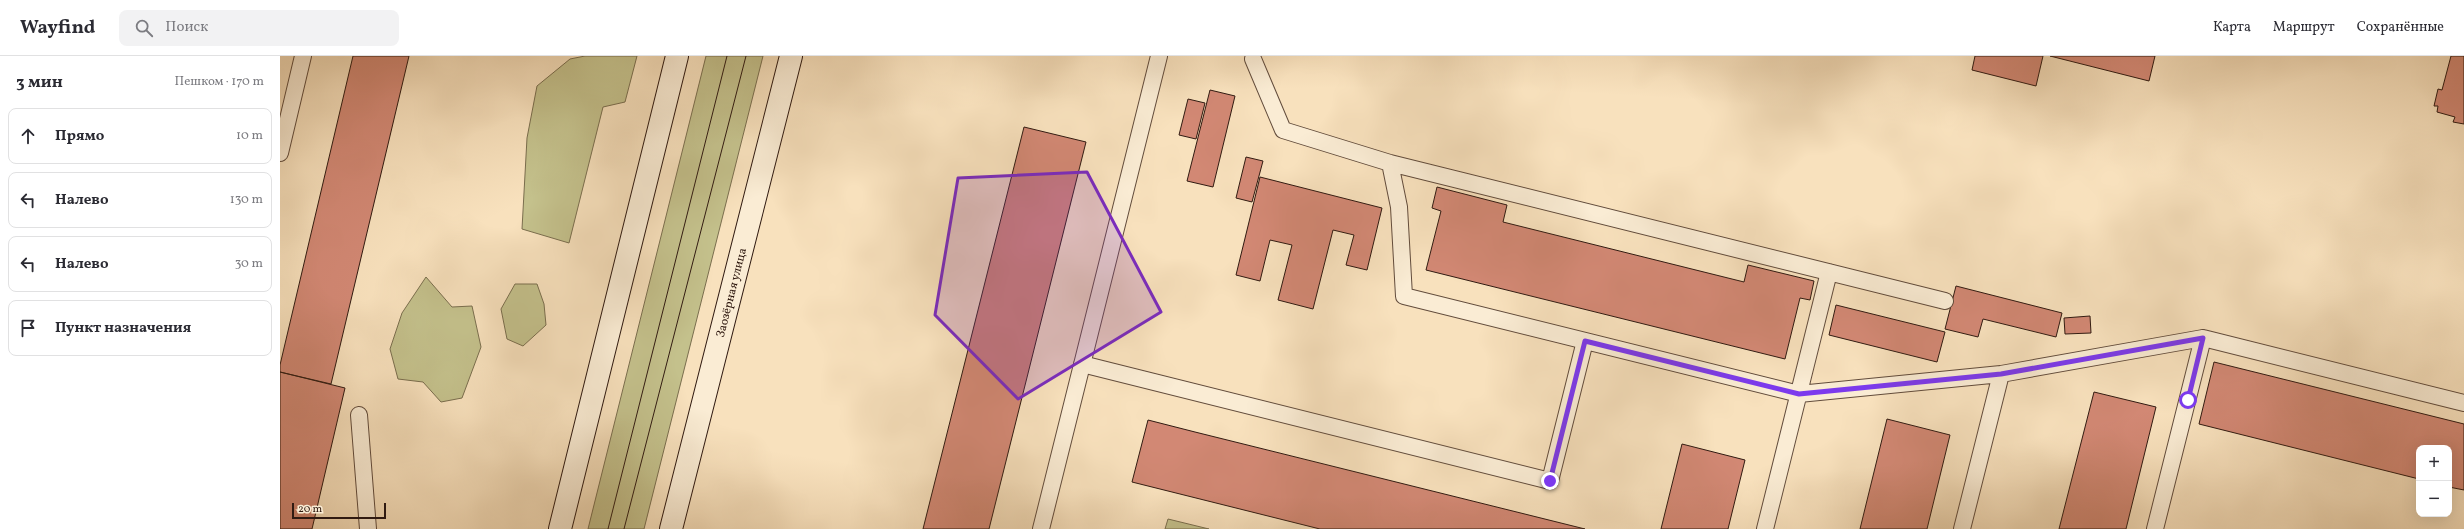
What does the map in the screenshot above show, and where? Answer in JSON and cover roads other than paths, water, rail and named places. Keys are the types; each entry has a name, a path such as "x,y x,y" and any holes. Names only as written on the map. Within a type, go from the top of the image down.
{"main road":[{"path":"560,529 677,56"},
{"name":"Заозёрная улица","path":"671,529 791,56"}],"lane":[{"path":"280,153 303,56"},
{"path":"1041,529 1159,56"},
{"path":"1249,57 1283,130 1390,163 1945,301"},
{"path":"1390,163 1399,207 1404,296 1799,394 2001,374 2203,338 2464,403"},
{"path":"1765,529 1830,272"},
{"path":"2155,529 2203,338"},
{"path":"1082,364 1550,481 1585,341"},
{"path":"1962,529 2001,374"},
{"path":"358,415 368,529"}],"tram line":[{"path":"608,529 727,56"},
{"path":"624,529 746,56"}]}
